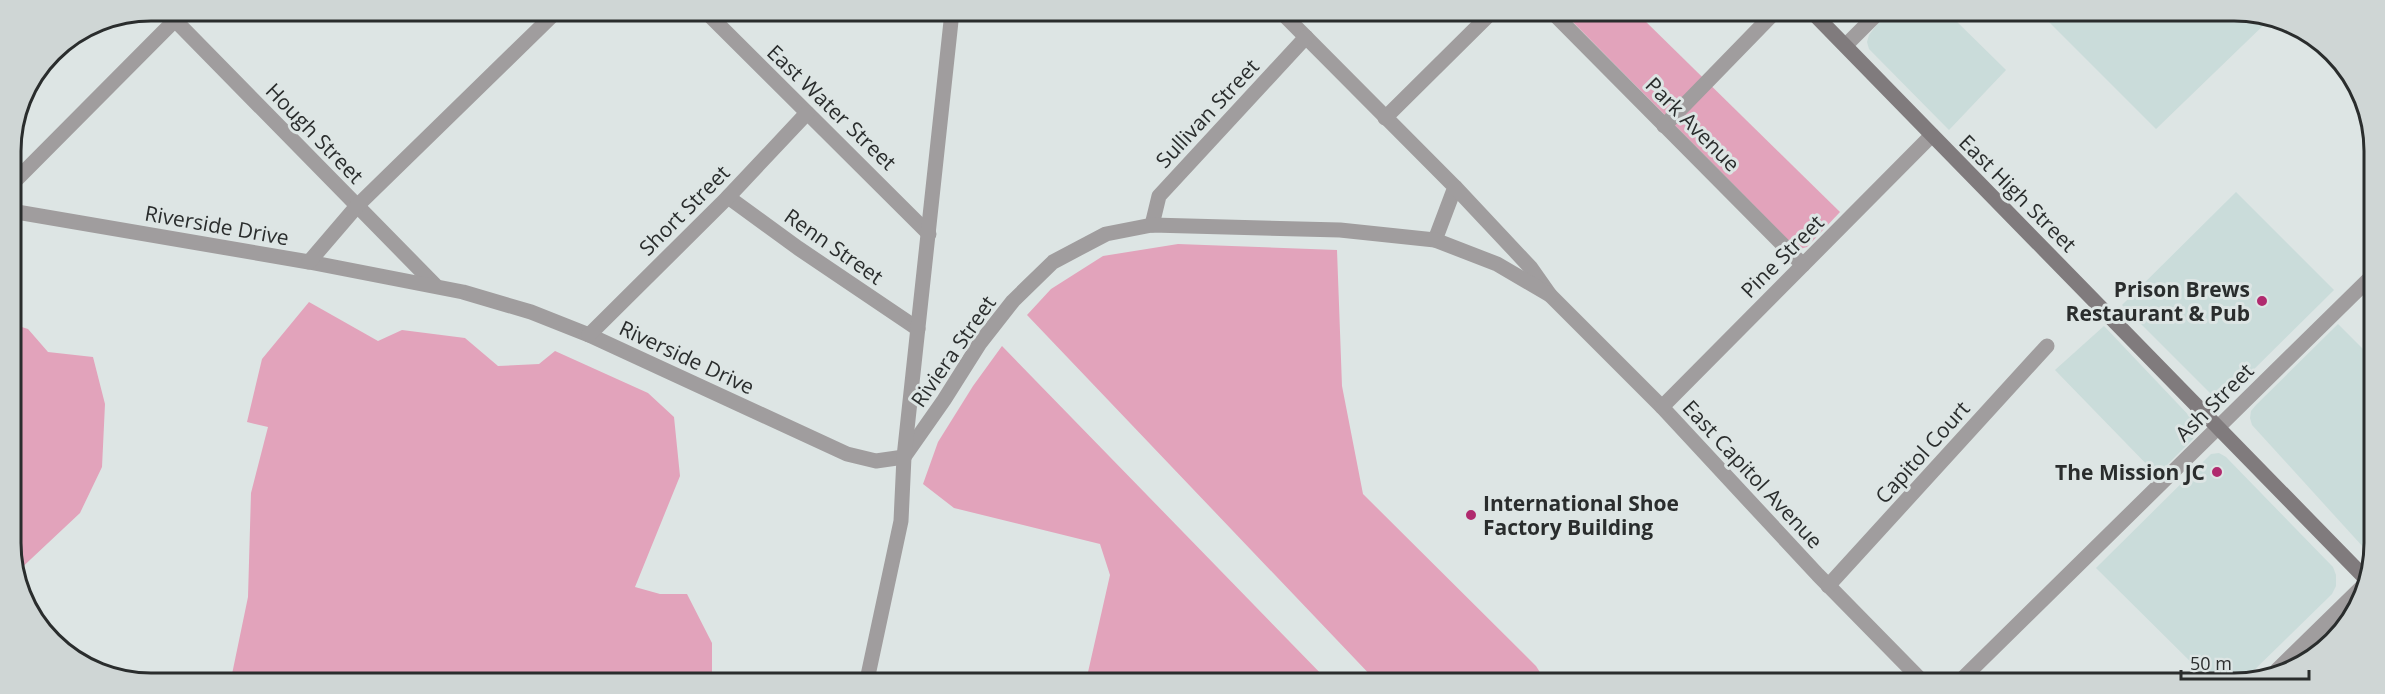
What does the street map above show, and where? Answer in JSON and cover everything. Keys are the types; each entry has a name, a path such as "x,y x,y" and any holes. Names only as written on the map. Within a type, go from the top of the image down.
{"main road":[{"name":"East High Street","path":"1821,21 2361,572"}],"street":[{"path":"21,175 168,21"},
{"name":"Hough Street","path":"182,21 435,285"},
{"path":"309,262 357,206 547,21"},
{"name":"East Water Street","path":"715,21 929,234"},
{"path":"868,673 901,521 904,458 951,21"},
{"name":"East Capitol Avenue","path":"1290,21 1455,187 1531,268 1550,295 1662,407 1828,586 1915,673"},
{"path":"1384,118 1484,21"},
{"name":"Park Avenue","path":"1561,21 1803,265"},
{"path":"1664,126 1766,21"},
{"path":"1846,45 1870,21"},
{"name":"Sullivan Street","path":"1152,225 1159,196 1306,37"},
{"name":"Short Street","path":"589,335 728,197 807,113"},
{"name":"Pine Street","path":"1662,407 1932,135"},
{"path":"1435,240 1455,187"},
{"name":"Renn Street","path":"728,197 798,248 918,329"},
{"name":"Riverside Drive","path":"21,213 435,285 531,312 589,335 847,454 876,460 904,458"},
{"name":"Riviera Street","path":"904,458 980,343 1013,301 1053,262 1106,234 1152,225 1340,230 1435,240"},
{"name":"East Capitol Avenue","path":"1435,240 1497,264 1550,295"},
{"name":"Ash Street","path":"1968,673 2364,284"},
{"name":"Capitol Court","path":"1828,586 2047,346"},
{"path":"2284,663 2353,596"}],"shaded area":[{"path":"1572,21 1645,21 1840,212 1807,247 1800,249 1794,246"},
{"path":"1880,21 1956,21 2006,70 1949,130 1869,49 1867,42 1869,35"},
{"path":"2048,21 2234,21 2264,24 2156,129"},
{"path":"2236,192 2334,290 2227,396 2221,398 2211,394 2122,305"},
{"path":"1178,244 1337,250 1342,386 1363,494 1536,666 1540,673 1368,673 1027,315 1051,289 1103,256"},
{"path":"309,302 378,341 402,330 465,338 498,366 539,364 555,351 648,393 674,417 680,476 635,587 660,594 687,594 712,643 712,673 232,673 248,597 251,493 268,427 247,422 262,359"},
{"path":"2338,324 2364,350 2364,548 2252,425 2251,411"},
{"path":"2104,326 2196,423 2198,431 2193,439 2157,475 2055,370"},
{"path":"21,327 28,329 48,352 93,357 105,404 102,467 80,513 24,566 21,543"},
{"path":"1002,346 1320,673 1088,673 1110,575 1100,544 954,508 923,484 938,442 973,386"},
{"path":"2219,453 2226,457 2333,567 2336,575 2336,586 2332,594 2253,671 2242,673 2202,673 2096,568 2211,454"}],"place":[{"name":"Prison Brews Restaurant & Pub","path":"2262,301"},
{"name":"The Mission JC","path":"2217,472"},
{"name":"International Shoe Factory Building","path":"1471,515"}]}
